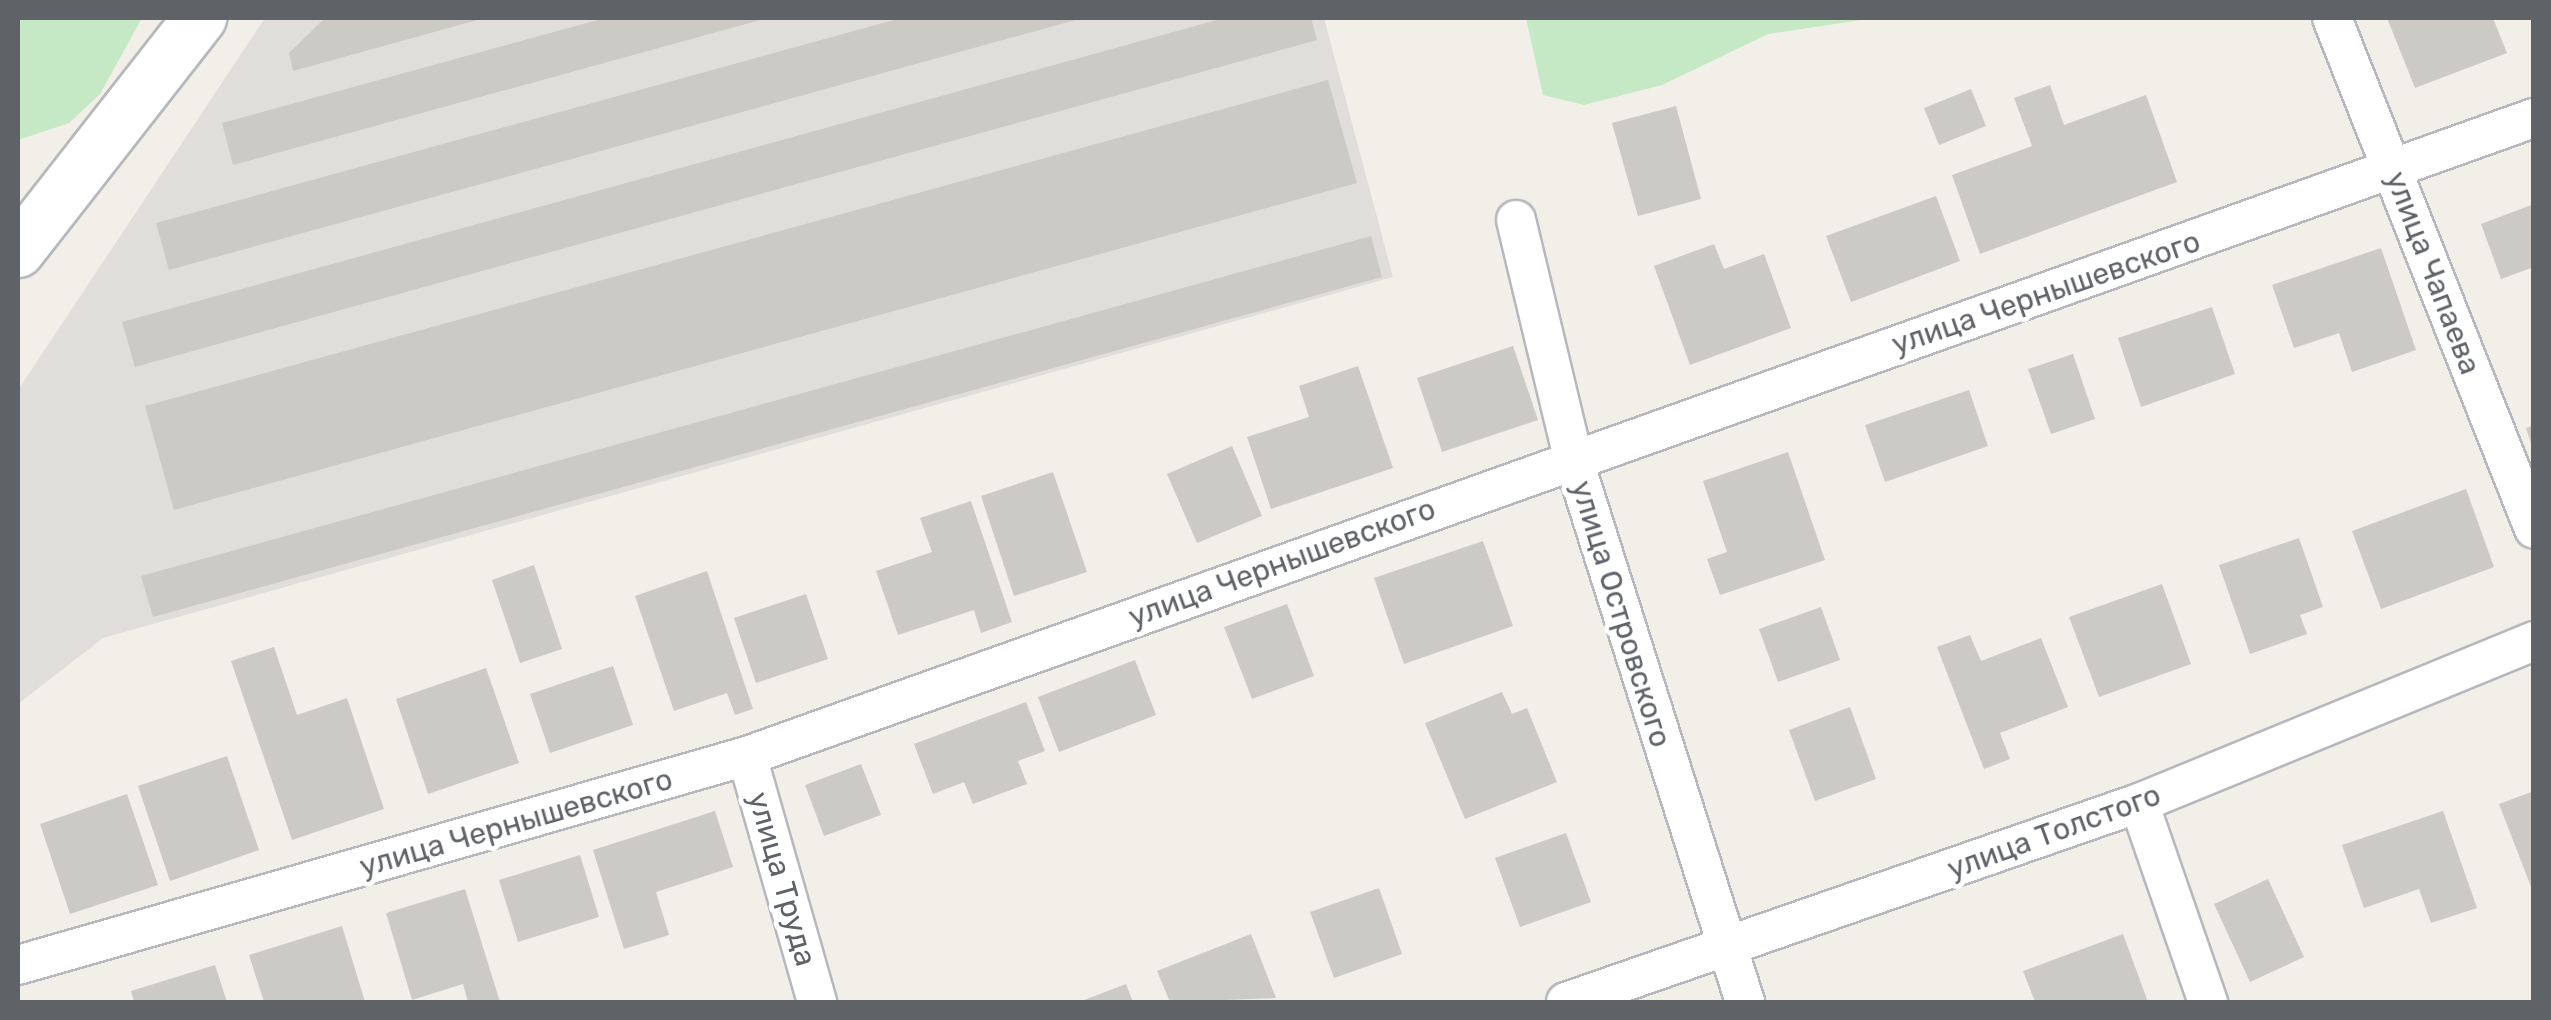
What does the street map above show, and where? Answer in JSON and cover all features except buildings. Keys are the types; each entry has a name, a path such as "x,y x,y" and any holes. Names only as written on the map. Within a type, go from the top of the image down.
{"street":[{"path":"18,251 200,18"},
{"name":"улица Чапаева","path":"2332,18 2534,529"},
{"name":"улица Чернышевского","path":"18,965 748,756 1573,458 2393,172 2534,118"},
{"name":"улица Островского","path":"1516,220 1573,458 1745,1002"},
{"name":"улица Толстого","path":"1566,1002 1726,950 2138,803 2534,641"},
{"name":"улица Труда","path":"748,756 818,1002"},
{"path":"2138,803 2208,1002"}],"shaded area":[{"path":"265,18 1324,18 1393,277 103,638 18,704 18,390"}],"green space":[{"path":"18,18 142,18 100,94 69,123 18,140"},
{"path":"1526,18 1875,18 1768,34 1662,85 1584,105 1543,95"}]}
